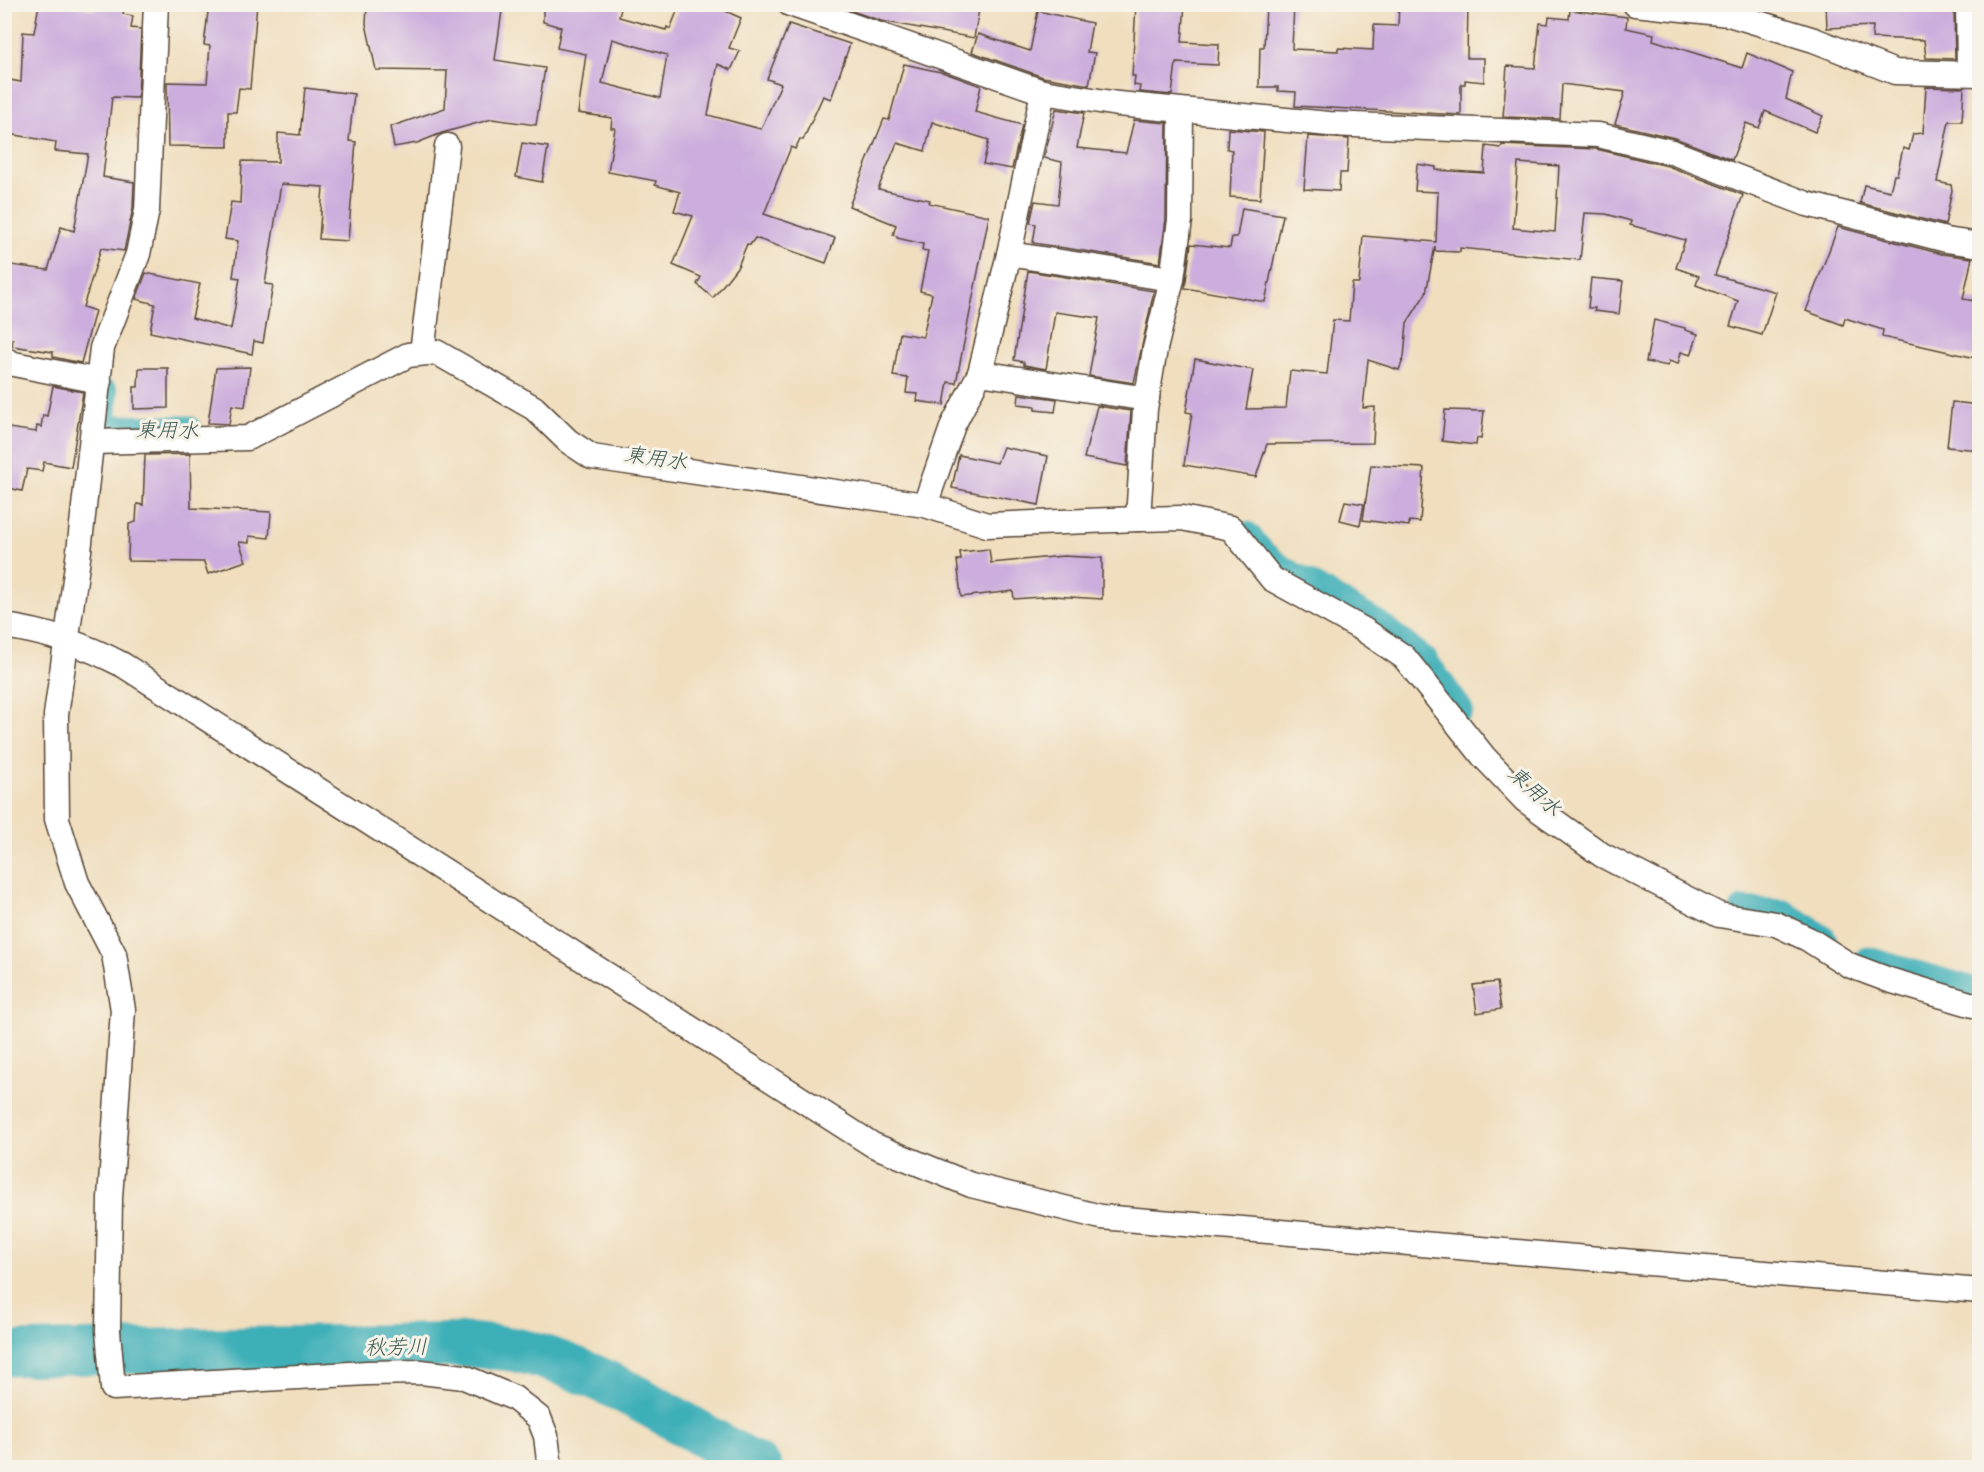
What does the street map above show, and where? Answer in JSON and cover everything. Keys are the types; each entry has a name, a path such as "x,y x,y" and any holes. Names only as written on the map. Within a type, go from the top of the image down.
{"street":[{"path":"156,4 147,210 138,254 102,348 56,715 57,819 77,883 114,954 123,1010 110,1198 108,1331 113,1388 367,1373 421,1372 464,1377 514,1398 539,1418 546,1436 550,1467"},
{"path":"790,4 1043,92 1181,111 1329,124 1598,135 1672,152 1807,204 1946,240 1980,245"},
{"path":"1635,4 1728,14 1814,40 1895,72 1974,73 1968,4"},
{"path":"925,506 952,425 980,373 1009,254 1043,92"},
{"path":"1138,519 1147,399 1155,349 1172,279 1180,220 1181,111"},
{"path":"422,353 447,146"},
{"path":"1009,254 1172,279"},
{"path":"92,442 248,438 408,355 436,352 534,408 568,441 592,457 925,506 987,525 1182,518 1231,528 1272,579 1364,630 1404,657 1484,757 1526,800 1602,855 1719,915 1776,924 1808,939 1849,965 1889,980 1980,1007"},
{"path":"4,360 99,381"},
{"path":"980,373 1147,399"},
{"path":"4,627 32,630 66,639 123,665 873,1145 971,1185 1101,1217 1980,1291"}],"building":[{"path":"39,4 64,4 95,10 97,4 125,4 123,14 133,16 131,28 141,29 138,98 112,97 103,177 134,182 133,208 124,251 101,248 83,307 95,311 81,363 53,357 53,352 12,346 13,339 4,339 4,264 48,270 61,227 74,231 88,154 55,151 56,142 4,133 4,79 21,82 23,32 34,33"},
{"path":"209,4 257,4 250,89 239,88 236,112 228,112 228,147 168,146 167,82 207,83 210,46 204,45"},
{"path":"367,4 414,8 414,4 503,4 495,60 545,68 536,125 492,119 442,133 417,143 394,147 390,127 445,108 447,71 376,70 366,24"},
{"path":"543,4 622,4 619,17 666,30 667,27 670,29 680,4 723,4 721,9 741,18 729,48 740,51 731,70 718,64 708,115 761,129 781,84 767,79 789,24 850,44 831,99 823,96 803,140 800,139 795,149 791,147 764,214 835,238 826,263 755,238 750,245 747,244 738,266 713,298 697,284 701,277 673,265 693,216 674,211 680,192 655,185 656,181 608,172 615,128 611,128 612,118 578,113 586,54 557,48 561,27 543,22","holes":["612,39 667,55 660,98 602,83"]},
{"path":"850,4 980,4 974,38 881,21 849,10"},
{"path":"1136,4 1185,4 1182,42 1219,44 1218,65 1176,63 1172,95 1139,92 1140,86 1134,85 1135,76 1132,76"},
{"path":"1266,4 1294,4 1292,49 1338,51 1338,48 1373,50 1374,25 1398,26 1399,4 1468,4 1467,58 1484,58 1484,82 1465,80 1465,84 1461,84 1461,115 1295,106 1296,92 1278,91 1278,87 1259,87 1260,47 1264,47"},
{"path":"1826,4 1900,4 1921,9 1954,10 1955,59 1926,58 1924,40 1872,38 1873,26 1827,28"},
{"path":"1570,10 1627,17 1626,28 1654,34 1653,40 1742,68 1747,53 1792,72 1786,99 1823,116 1815,132 1765,111 1759,128 1746,123 1732,160 1675,138 1615,124 1625,92 1562,84 1560,119 1503,117 1507,66 1535,68 1540,23 1548,24 1549,17 1569,19"},
{"path":"1038,11 1092,23 1087,52 1095,53 1089,85 1043,77 972,52 978,34 1030,51"},
{"path":"904,64 945,73 981,86 975,112 1022,125 1012,169 983,164 989,140 932,122 925,151 897,143 878,189 989,216 956,383 948,382 944,405 917,401 918,394 906,393 908,378 893,376 900,333 923,337 932,294 920,291 928,251 922,250 923,244 893,235 896,225 849,206 884,119 889,120"},
{"path":"1926,87 1964,88 1962,121 1949,121 1937,182 1951,185 1952,190 1945,225 1860,203 1864,185 1890,191 1894,175 1897,175 1903,148 1909,150 1913,134 1923,133"},
{"path":"305,88 354,94 349,141 356,142 348,241 319,239 323,187 281,184 265,284 273,285 263,343 254,341 252,354 150,332 155,304 136,299 146,273 200,284 192,318 231,329 240,278 233,277 238,241 225,239 231,202 240,203 242,161 278,162 278,133 300,135"},
{"path":"1056,109 1084,113 1077,148 1126,153 1134,120 1167,123 1166,219 1160,263 1033,243 1036,224 1030,223 1035,201 1058,204 1062,162 1044,158"},
{"path":"1228,129 1264,132 1260,199 1230,197 1232,150 1227,149"},
{"path":"1308,136 1349,139 1347,173 1340,173 1339,191 1304,189"},
{"path":"522,143 548,147 542,182 516,177"},
{"path":"1502,145 1596,149 1668,166 1743,195 1715,275 1776,292 1762,335 1730,326 1738,301 1696,285 1699,276 1676,268 1685,240 1630,225 1631,221 1606,214 1585,213 1580,260 1460,248 1460,252 1435,251 1435,246 1426,293 1407,323 1404,357 1399,370 1368,360 1363,408 1375,407 1373,443 1267,444 1256,477 1184,465 1192,413 1186,412 1195,359 1253,370 1246,409 1286,408 1290,371 1327,374 1333,320 1349,321 1352,283 1359,283 1363,236 1436,242 1438,192 1415,191 1417,164 1436,167 1436,170 1484,173 1486,146 1501,148","holes":["1518,163 1559,166 1555,232 1513,228"]},
{"path":"1242,208 1283,215 1265,302 1185,288 1191,244 1230,248 1232,237 1237,237"},
{"path":"1838,227 1942,254 1972,258 1963,299 1980,302 1980,359 1882,337 1883,330 1845,318 1843,325 1806,311"},
{"path":"1028,271 1154,291 1134,383 1089,376 1099,318 1055,312 1046,369 1024,365 1024,362 1014,360"},
{"path":"1591,278 1623,281 1619,314 1594,311 1595,308 1588,308"},
{"path":"1654,320 1698,334 1691,355 1681,352 1678,364 1669,361 1668,366 1646,362"},
{"path":"250,367 245,407 232,405 229,424 208,423 216,368"},
{"path":"139,368 168,368 168,408 134,409 134,387 138,387"},
{"path":"53,386 83,392 71,467 44,462 42,471 27,469 22,491 4,487 5,452 9,428 36,432 37,426 41,427 43,415 47,416"},
{"path":"1019,394 1057,399 1055,412 1035,410 1035,406 1018,404"},
{"path":"1952,402 1980,405 1980,450 1947,447"},
{"path":"1097,406 1131,411 1127,466 1084,458"},
{"path":"1445,410 1484,411 1481,439 1477,438 1476,445 1442,441"},
{"path":"1003,447 1048,456 1039,505 952,488 959,455 997,463"},
{"path":"190,454 191,508 271,512 269,538 249,536 249,543 239,542 246,561 208,574 204,562 128,561 129,524 136,522 137,504 143,505 145,455"},
{"path":"1371,465 1424,468 1420,522 1409,521 1409,526 1363,520"},
{"path":"1345,501 1364,504 1360,525 1340,520"},
{"path":"989,549 991,563 1063,556 1102,558 1102,599 1053,596 1014,599 1013,591 961,597 957,560 961,560 960,552"},
{"path":"1497,982 1501,1009 1477,1013 1473,985"}],"waterway":[{"name":"東用水","path":"105,393 103,428 188,429"},
{"name":"東用水","path":"1247,535 1263,554 1283,569 1378,624 1425,661 1460,710"},
{"name":"東用水","path":"1743,910 1784,913 1823,938"},
{"name":"東用水","path":"1868,960 1980,992"},
{"name":"秋芳川","path":"4,1354 470,1345 510,1349 579,1370 610,1384 760,1468"}]}
